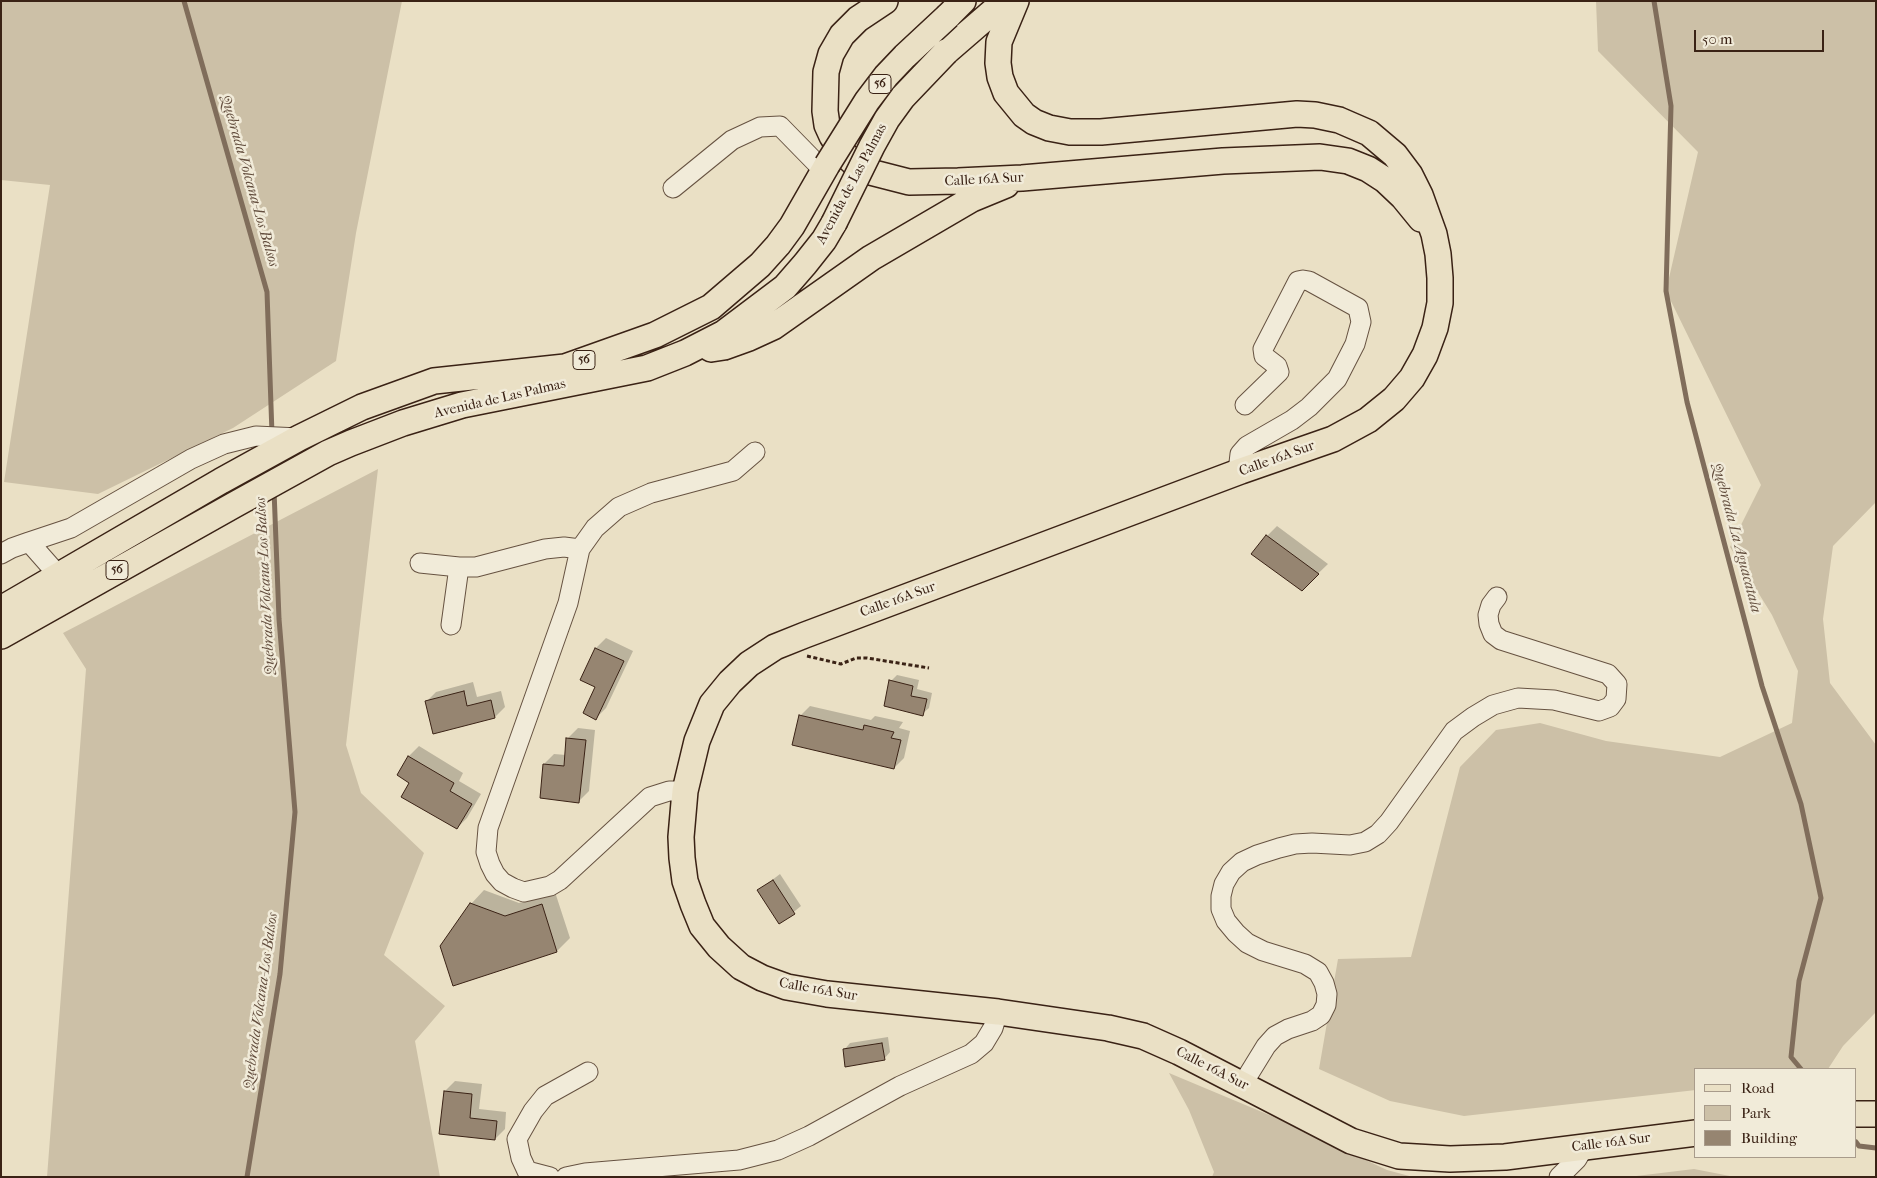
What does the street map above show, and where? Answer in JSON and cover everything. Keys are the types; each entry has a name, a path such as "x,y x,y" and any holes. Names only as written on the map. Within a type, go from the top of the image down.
{"main road":[{"name":"Calle 16A Sur","path":"886,1 858,19 842,35 831,54 826,72 827,125 842,152 854,163 870,172 908,182 1022,178 1223,161 1320,157 1348,161 1368,169 1385,180 1403,197 1434,234"},
{"name":"Avenida de Las Palmas","path":"1,636 304,466 351,443 403,423 454,407 647,368 685,353 724,333 785,287 806,264 834,223 872,146 887,119 903,97 946,52 1004,1"},
{"name":"Calle 16A Sur","path":"1016,1 999,42 998,63 1000,77 1006,93 1024,115 1034,122 1049,128 1070,132 1101,132 1297,114 1315,115 1339,120 1370,133 1395,155 1410,174 1434,234 1440,278 1440,303 1435,328 1425,355 1412,378 1394,399 1368,420 1334,439 775,647 749,664 730,682 712,704 697,741 685,791 681,837 682,858 686,881 702,926 718,947 741,967 762,978 787,987 827,994 998,1012 1108,1028 1143,1036 1179,1052 1351,1141 1399,1156 1450,1159 1504,1157 1694,1133"},
{"name":"Avenida de Las Palmas","path":"1,609 221,481 281,440 362,407 434,382 565,367 655,334 711,307 760,265 778,245 792,226 858,115 886,76 956,9"},
{"path":"685,353 724,347 773,327 871,258 972,200 1022,178"},
{"path":"1857,1114 1876,1114"}],"lane":[{"path":"673,188 732,140 760,127 780,126 825,168"},
{"path":"1242,472 1239,463 1240,454 1248,446 1292,420 1309,407 1337,379 1355,344 1361,322 1358,308 1309,281 1298,281 1263,349 1264,356 1277,366 1279,372 1244,406"},
{"path":"1,554 12,548 71,528 191,459 224,444 281,440"},
{"path":"685,791 669,791 650,797 566,876 550,886 524,892 513,888 502,882 490,864 486,852 488,828 568,603 580,549 595,528 619,507 650,493 733,471 755,452"},
{"path":"29,542 59,576"},
{"path":"420,563 476,567 545,549 564,547 580,549"},
{"path":"451,625 459,567"},
{"path":"1242,1084 1266,1046 1275,1036 1288,1029 1312,1021 1321,1015 1326,1005 1327,994 1318,972 1305,964 1264,951 1247,943 1226,921 1221,909 1221,896 1224,884 1231,872 1242,862 1279,848 1295,844 1312,843 1350,845 1365,842 1378,834 1389,822 1454,732 1473,717 1494,705 1518,698 1554,700 1598,711 1610,707 1616,699 1617,684 1608,674 1501,640 1493,634 1488,615 1490,605 1498,596"},
{"path":"566,1177 739,1160 778,1150 809,1136 900,1086 971,1054 984,1043 993,1028 998,1012"},
{"path":"550,1177 526,1171 520,1158 517,1139 533,1111 545,1096 588,1072"},
{"path":"1857,1113 1876,1102"},
{"path":"1559,1177 1577,1159 1584,1147"}],"path":[{"path":"806,656 841,664 856,658 867,658 929,668"}],"green space":[{"path":"1,1 402,1 356,233 336,361 233,428 98,494 4,482 50,185 1,180"},
{"path":"1596,1 1876,1 1876,502 1833,546 1823,619 1830,683 1876,745 1876,1012 1843,1046 1829,1068 1694,1068 1694,1090 1464,1116 1390,1101 1319,1069 1338,959 1411,957 1460,767 1496,730 1540,723 1606,741 1720,757 1792,723 1798,671 1772,615 1730,547 1761,485 1666,291 1698,152 1598,51"},
{"path":"378,469 346,745 361,793 424,853 384,955 445,1006 415,1041 440,1177 47,1177 86,669 63,633"},
{"path":"1169,1073 1274,1117 1387,1170 1413,1177 1212,1177 1214,1172 1189,1110"},
{"path":"1694,1169 1735,1177 1628,1177"}],"building":[{"path":"1266,535 1319,574 1302,591 1251,554"},
{"path":"595,648 624,661 596,720 583,713 595,687 580,680"},
{"path":"889,680 913,686 911,696 927,699 923,716 884,706"},
{"path":"464,691 467,706 491,700 495,718 433,734 425,701"},
{"path":"799,715 863,730 864,725 894,732 891,738 901,740 894,769 792,745"},
{"path":"566,738 586,740 579,803 540,798 543,764 564,766"},
{"path":"408,756 454,783 450,791 472,804 457,829 401,797 409,783 397,775"},
{"path":"773,880 795,914 779,924 757,890"},
{"path":"470,903 505,916 542,904 557,952 453,986 440,946"},
{"path":"882,1043 885,1060 845,1067 843,1049"},
{"path":"444,1091 472,1094 470,1118 497,1121 495,1140 439,1134"}],"waterway":[{"name":"Quebrada Volcana-Los Balsos","path":"184,1 267,292 272,434"},
{"name":"Quebrada La Aguacatala","path":"1654,1 1671,106 1666,291 1687,402 1762,686 1801,804 1821,898 1799,981 1791,1057 1800,1068"},
{"name":"Quebrada Volcana-Los Balsos","path":"247,1177 280,974 295,812 279,619 274,490"},
{"name":"Quebrada La Aguacatala","path":"1857,1143 1859,1146 1876,1148"}]}
